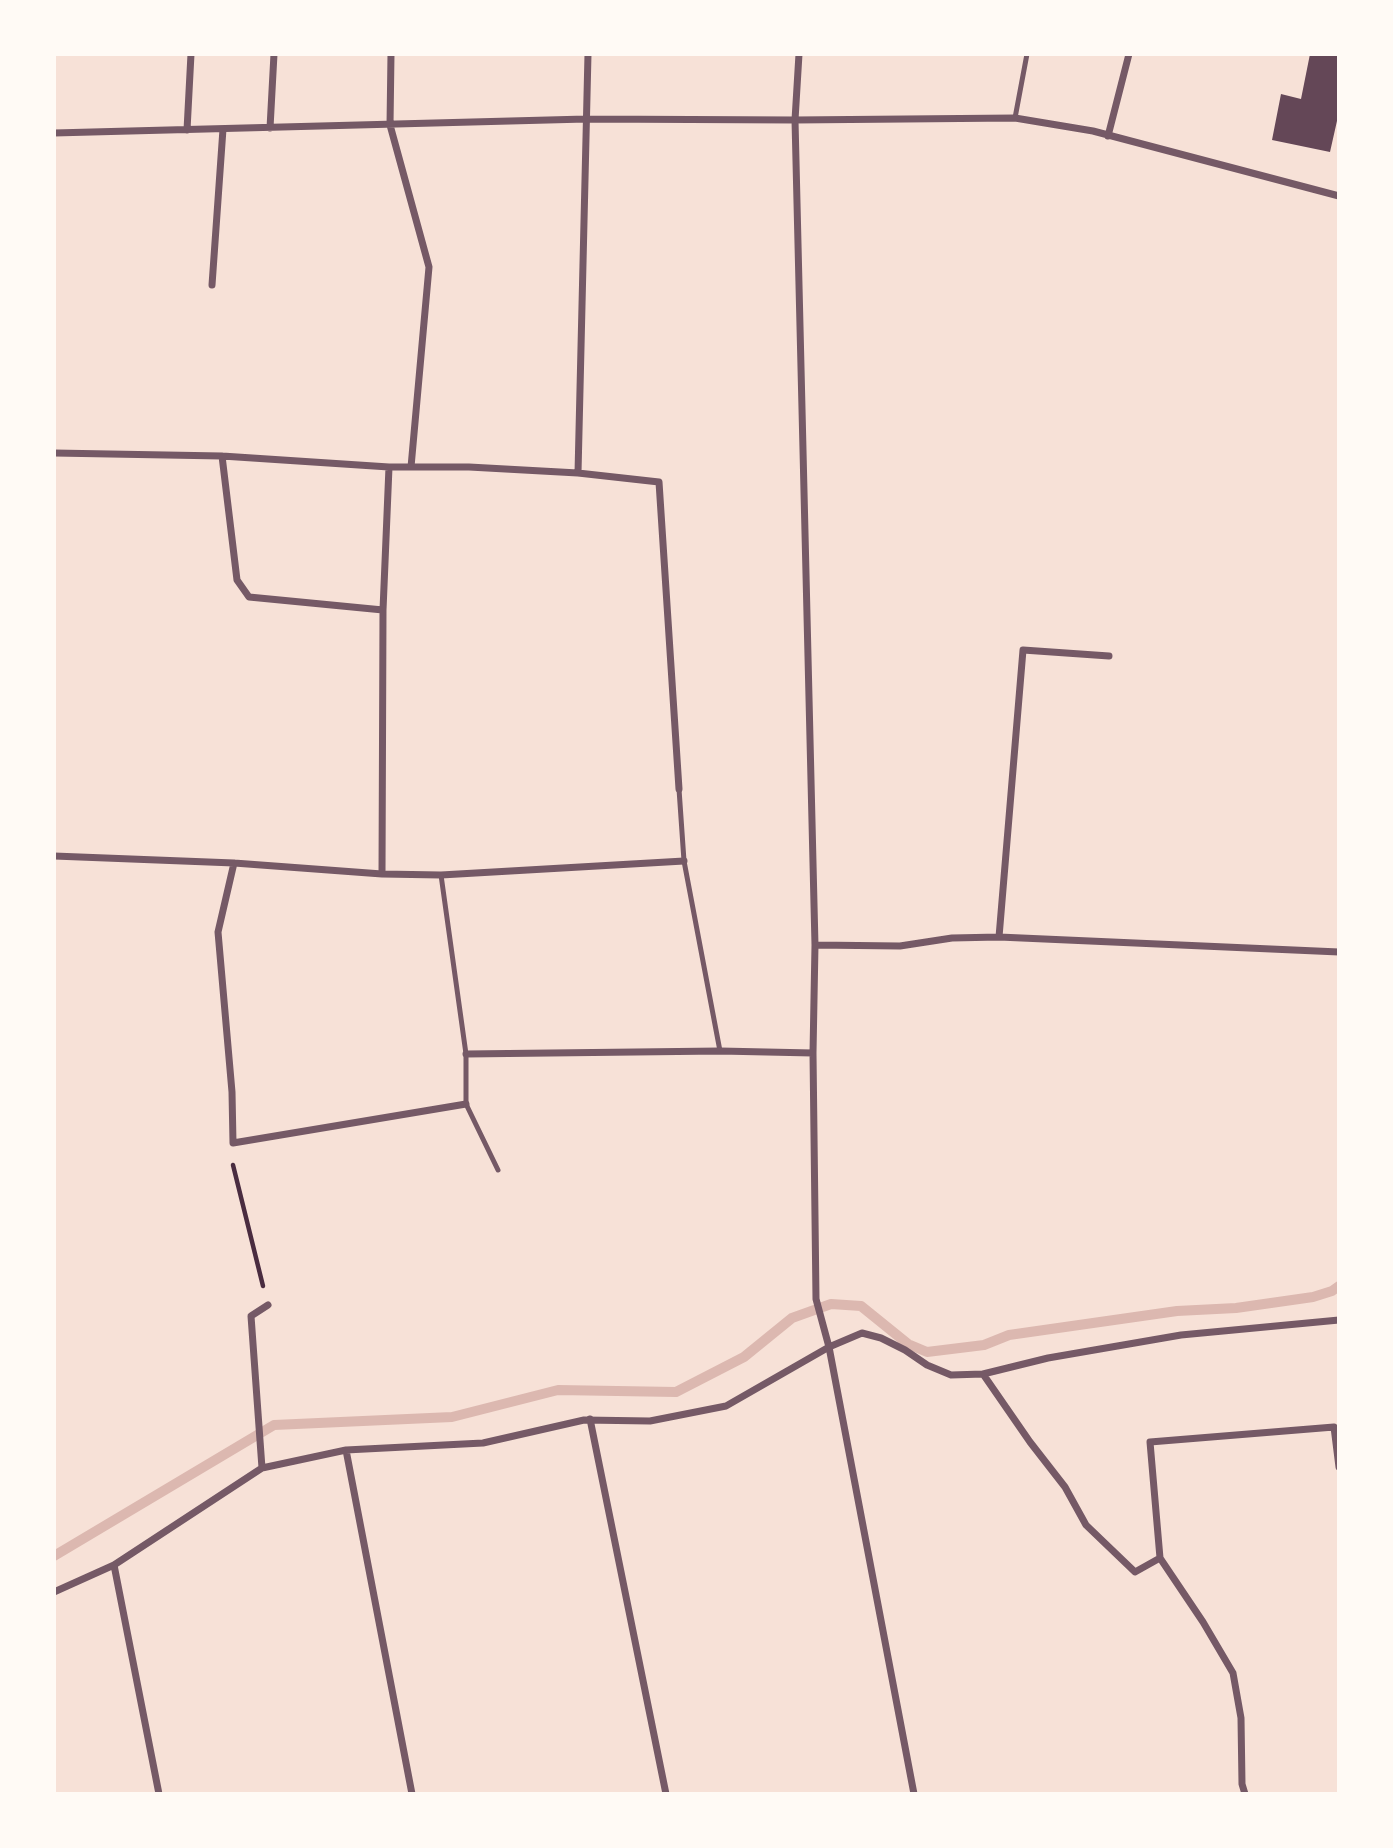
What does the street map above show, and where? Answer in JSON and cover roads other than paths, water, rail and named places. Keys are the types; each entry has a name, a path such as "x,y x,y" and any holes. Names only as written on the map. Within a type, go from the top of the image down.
{"street":[{"path":"187,130 191,54"},
{"path":"270,128 274,54"},
{"path":"391,54 390,125 429,267 411,467"},
{"path":"578,473 588,54"},
{"path":"799,54 795,120 815,945 813,1053 816,1299 829,1348 914,1794"},
{"path":"1108,135 1129,54"},
{"path":"54,133 586,119 1015,118 1108,135 1339,196"},
{"path":"212,285 223,129"},
{"path":"54,453 222,456 389,467 469,467 578,473 659,482 680,789"},
{"path":"222,456 237,580 249,597 383,610"},
{"path":"382,874 383,610 389,467"},
{"path":"999,937 1023,650 1109,656"},
{"path":"54,856 441,875 684,861"},
{"path":"234,863 218,932 232,1092 233,1143 466,1104"},
{"path":"815,945 900,946 952,938 999,937 1339,952"},
{"path":"466,1054 720,1051 813,1053"},
{"path":"261,1468 251,1316 268,1305"},
{"path":"54,1592 114,1565 261,1468 346,1450 482,1443 590,1419 650,1421 726,1406 829,1348 862,1333 881,1338 951,1375 983,1374 1048,1357 1181,1335 1339,1320"},
{"path":"983,1374 1065,1487 1086,1525 1135,1572 1160,1558"},
{"path":"590,1419 666,1794"},
{"path":"1245,1794 1242,1784 1241,1718 1233,1673 1160,1558 1150,1442 1334,1427 1339,1467"},
{"path":"346,1450 412,1794"},
{"path":"114,1565 159,1794"}],"lane":[{"path":"1015,118 1027,54"},
{"path":"680,789 684,861 720,1051"},
{"path":"441,875 466,1054 466,1104 498,1170"}],"waterway":[{"path":"54,1556 274,1425 452,1417 558,1390 676,1392 744,1357 792,1318 831,1304 861,1306 908,1344 927,1352 984,1345 1009,1335 1177,1311 1236,1308 1313,1297 1339,1286"}]}
